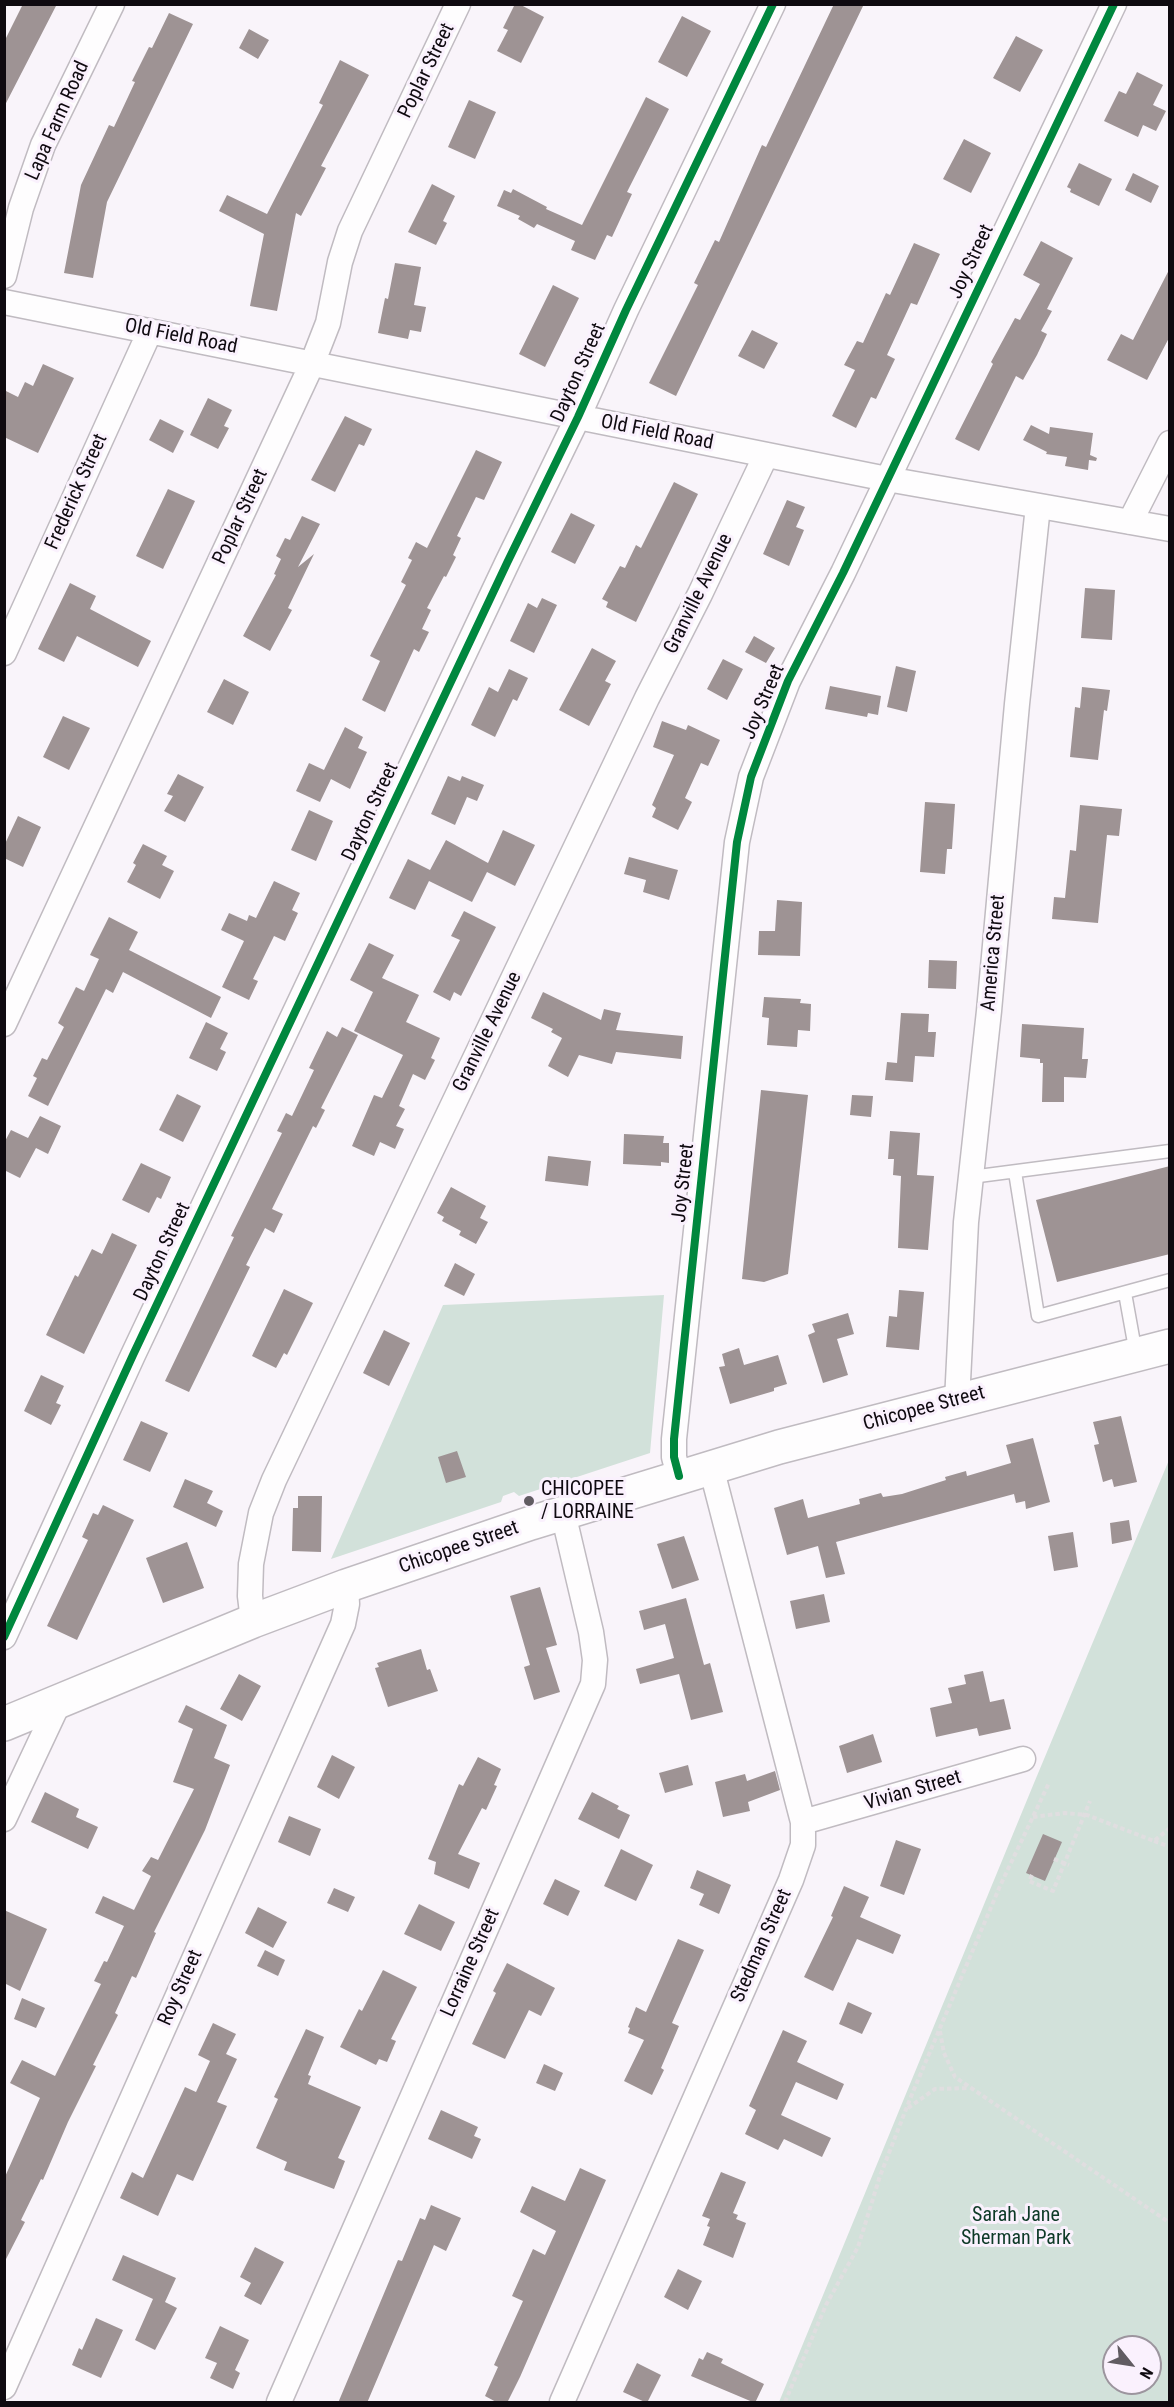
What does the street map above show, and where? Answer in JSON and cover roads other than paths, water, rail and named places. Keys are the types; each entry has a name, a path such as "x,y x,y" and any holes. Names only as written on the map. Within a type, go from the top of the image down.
{"main road":[{"name":"Chicopee Street","path":"4,1724 253,1621 346,1586 563,1513 711,1467 1170,1346"}],"street":[{"name":"Lapa Farm Road","path":"4,276 21,208 42,145 112,4"},
{"name":"Poplar Street","path":"4,1024 312,364 328,323 340,262 350,231 458,4"},
{"name":"Dayton Street","path":"4,1637 138,1344 578,417 626,310 773,4"},
{"name":"Joy Street","path":"679,1476 674,1458 674,1439 737,842 751,777 789,681 843,573 1114,4"},
{"name":"Old Field Road","path":"4,302 887,479 1170,529"},
{"name":"Frederick Street","path":"4,652 150,331"},
{"path":"1130,522 1170,443"},
{"name":"Granville Avenue","path":"253,1621 250,1596 252,1564 261,1513 274,1480 765,455"},
{"name":"America Street","path":"957,1401 966,1222 1038,506"},
{"name":"Stedman Street","path":"562,2403 791,1880 803,1845 803,1822 711,1467"},
{"name":"Lorraine Street","path":"279,2403 593,1684 594,1650 563,1513"},
{"name":"Roy Street","path":"4,2387 343,1624 347,1604 346,1586"},
{"path":"4,1819 59,1702"},
{"name":"Vivian Street","path":"803,1822 1023,1759"}],"lane":[{"path":"971,1177 1170,1151"},
{"path":"1015,1172 1038,1316 1170,1280"},
{"path":"1125,1293 1136,1354"}],"place":[{"name":"CHICOPEE / LORRAINE","path":"529,1501"}],"park label":[{"name":"Sarah Jane Sherman Park","path":"1016,2228"}]}
